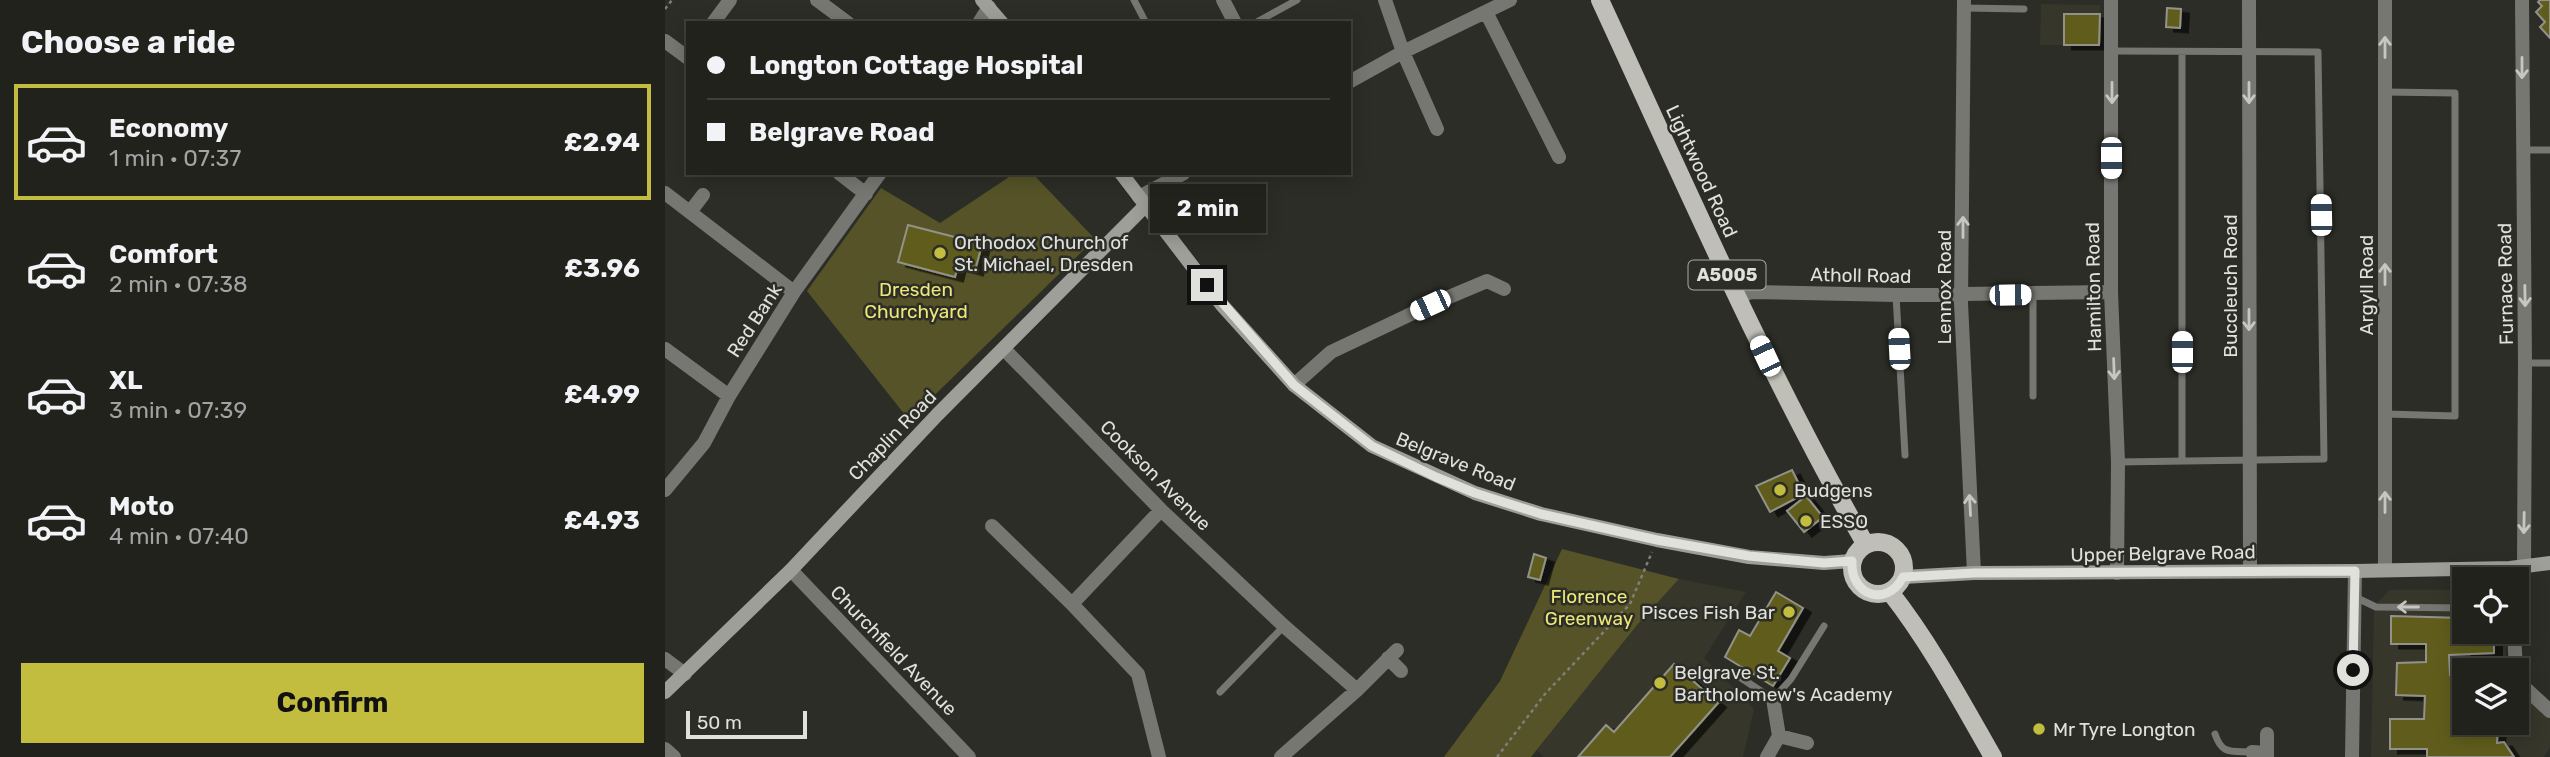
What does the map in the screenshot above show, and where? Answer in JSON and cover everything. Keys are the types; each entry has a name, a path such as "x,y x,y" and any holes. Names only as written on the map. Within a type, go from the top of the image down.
{"main road":[{"name":"Lightwood Road","path":"1600,0 1737,299 1831,485 1866,544"},
{"path":"1879,542 1893,546 1903,562 1903,577 1890,592 1873,594 1859,587 1851,572 1852,561 1857,551 1866,544 1879,542"},
{"path":"1890,592 1954,688 1993,757"}],"street":[{"path":"714,21 730,0"},
{"path":"817,0 845,21"},
{"path":"1223,0 1234,21"},
{"path":"1385,0 1403,52 1437,129"},
{"path":"1351,81 1403,52 1510,0"},
{"name":"Hamilton Road","path":"2111,0 2111,292 2118,462 2117,573"},
{"name":"Buccleuch Road","path":"2249,0 2250,571"},
{"name":"Argyll Road","path":"2385,0 2385,570"},
{"name":"Furnace Road","path":"2515,567 2525,363 2522,0"},
{"path":"980,21 985,4"},
{"path":"985,4 1000,21"},
{"name":"Lennox Road","path":"1964,4 1962,295 1974,573"},
{"path":"1486,12 1559,157"},
{"path":"665,41 686,56"},
{"path":"842,175 866,194"},
{"name":"Red Bank","path":"665,490 704,443 729,396 795,292 879,175"},
{"name":"Belgrave Road","path":"1123,175 1222,305 1294,385 1372,446 1475,493 1541,514 1657,540 1760,558 1824,563 1852,561"},
{"name":"Chaplin Road","path":"665,692 791,570 1143,201 1181,175"},
{"path":"665,193 795,292"},
{"path":"690,212 703,195"},
{"path":"1294,385 1331,352 1430,305 1487,281 1504,289"},
{"name":"Atholl Road","path":"1737,299 1751,292 1896,295 2111,292"},
{"path":"665,349 729,396"},
{"name":"Cookson Avenue","path":"1004,349 1161,510 1284,626 1357,690"},
{"path":"1072,604 1161,510"},
{"path":"992,526 1072,604 1138,674 1159,757"},
{"name":"Upper Belgrave Road","path":"2529,568 2550,564"},
{"name":"Churchfield Avenue","path":"791,570 969,757"},
{"path":"2352,757 2355,571"},
{"name":"Upper Belgrave Road","path":"1903,577 1974,573 2452,571"},
{"path":"1281,757 1357,690 1392,654 1401,671"},
{"path":"665,659 685,674"},
{"path":"2529,692 2550,712"},
{"path":"1767,757 1779,736 1773,699"},
{"path":"2252,752 2267,755 2267,734"},
{"path":"1779,736 1807,743"},
{"path":"665,749 674,757"}],"lane":[{"path":"1134,0 1145,21"},
{"path":"1259,21 1297,0"},
{"path":"1964,4 2024,9"},
{"path":"2112,51 2318,52 2324,459 2118,462"},
{"path":"2182,52 2182,461"},
{"path":"2385,92 2455,93 2455,416 2385,414"},
{"path":"2523,150 2550,150"},
{"path":"2033,294 2033,396"},
{"path":"1896,295 1905,455"},
{"path":"2525,363 2550,363"},
{"path":"2355,597 2377,607 2452,608"},
{"path":"1220,692 1284,626"},
{"path":"1738,676 1773,699 1791,679 1823,626"},
{"path":"2215,734 2219,746 2227,751 2252,752"}],"path":[{"path":"665,9 672,0"},
{"path":"1497,757 1545,694 1630,604 1657,540"}],"shaded area":[{"path":"2041,4 2100,5 2099,45 2040,45"},
{"name":"Belgrave St. Bartholomew's Academy","path":"1679,579 1746,592 1704,658 1754,709 1743,757 1544,757 1537,750 1638,624"},
{"path":"2389,590 2452,590 2452,644 2506,644 2506,658 2452,658 2452,735 2529,735 2529,698 2550,719 2550,747 2544,757 2371,757 2374,610"}],"green space":[{"name":"Dresden Churchyard","path":"1012,175 1034,175 1095,239 909,420 807,291 881,188 940,223"},
{"name":"Florence Greenway","path":"1562,549 1679,579 1638,624 1531,757 1444,757 1500,681"}],"building":[{"path":"2550,0 2550,38 2540,27 2545,22 2536,12 2542,6 2538,2"},
{"path":"2167,8 2181,9 2180,28 2166,27"},
{"path":"2064,14 2100,14 2099,45 2064,45"},
{"name":"Orthodox Church of St. Michael, Dresden","path":"908,225 982,244 975,271 958,266 955,277 898,262"},
{"name":"Budgens","path":"1792,470 1804,494 1770,512 1756,486"},
{"path":"1806,496 1823,517 1804,532 1787,511"},
{"path":"1534,554 1546,558 1540,580 1528,577"},
{"path":"1776,592 1803,608 1778,651 1790,658 1773,686 1725,657 1739,630 1750,636"},
{"path":"2391,616 2452,618 2452,644 2494,644 2494,653 2449,655 2452,675 2452,735 2497,735 2497,743 2504,742 2514,757 2427,757 2427,749 2390,749 2390,719 2424,719 2425,696 2396,695 2397,663 2426,662 2426,644 2391,644"},
{"path":"1674,664 1718,703 1670,757 1578,757 1606,725 1614,732"}],"place":[{"name":"Orthodox Church of St. Michael, Dresden","path":"940,253"},
{"name":"Budgens","path":"1780,490"},
{"name":"ESSO","path":"1806,521"},
{"name":"Pisces Fish Bar","path":"1789,612"},
{"name":"Belgrave St. Bartholomew's Academy","path":"1660,683"},
{"name":"Mr Tyre Longton","path":"2039,729"}],"route":[{"path":"1207,285 1294,385 1372,446 1475,493 1541,514 1657,540 1793,561 1852,561 1851,572 1859,587 1881,595 1890,592 1903,577 1974,573 2355,571 2353,670"}]}
